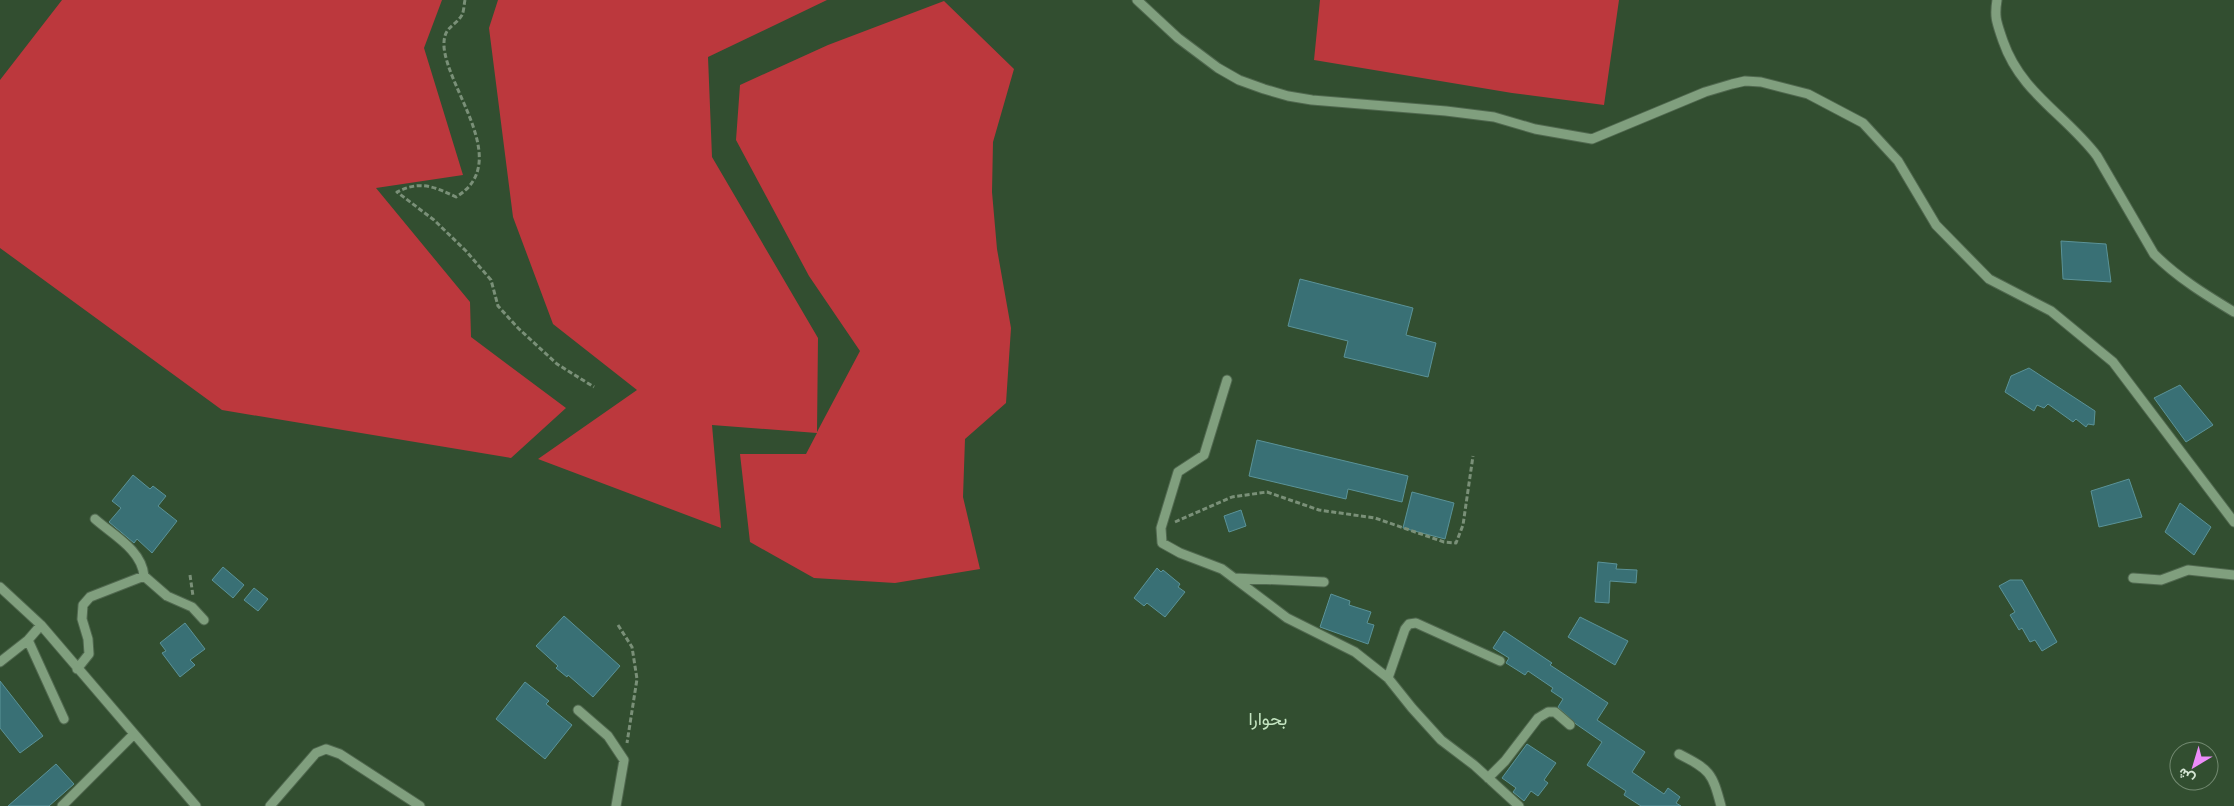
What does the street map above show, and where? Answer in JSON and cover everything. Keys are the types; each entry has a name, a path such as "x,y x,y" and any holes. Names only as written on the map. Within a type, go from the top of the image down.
{"street":[{"path":"1137,0 1178,38 1218,68 1239,80 1264,89 1312,100 1437,110 1494,117 1535,129 1592,139 1704,92 1745,81 1761,82 1808,94 1863,122 1898,161 1936,225 1989,279 2051,311 2113,362 2234,522"},
{"path":"1997,0 1994,15 2010,60 2029,87 2085,140 2097,156 2154,254 2167,267 2192,286 2234,312"},
{"path":"1227,380 1204,454 1178,472 1161,528 1162,543 1180,553 1222,569 1287,618 1355,652 1388,678 1441,740 1519,806"},
{"path":"95,519 132,549 143,566 144,576 168,596 192,607 204,620"},
{"path":"2133,578 2161,580 2188,570 2234,575"},
{"path":"77,669 89,654 88,639 82,619 83,605 90,597 144,576"},
{"path":"1233,578 1324,582"},
{"path":"0,586 40,625 196,806"},
{"path":"1388,678 1405,629 1409,624 1416,623 1500,661"},
{"path":"0,662 28,640 40,625"},
{"path":"28,640 64,719"},
{"path":"578,710 608,736 624,760 616,806"},
{"path":"1488,778 1505,761 1538,718 1548,712 1554,712 1570,725"},
{"path":"62,806 134,734"},
{"path":"270,806 316,753 326,749 340,754 420,806"},
{"path":"1679,754 1705,768 1715,784 1721,806"}],"path":[{"path":"465,0 462,14 448,28 444,44 446,61 479,143 480,159 477,176 467,190 456,196 432,186 408,186 398,192 434,220 478,265 491,280 498,306 518,328 557,364 594,387"},
{"path":"1161,528 1232,497 1267,492 1319,510 1375,518 1444,542 1456,543 1463,526 1473,456"},
{"path":"190,575 194,592 192,607"},
{"path":"618,625 632,647 637,679 624,760"}],"shaded area":[{"path":"62,0 442,0 424,48 463,175 376,188 470,302 471,337 566,408 511,458 222,410 0,248 0,80"},
{"path":"498,0 827,0 708,57 712,157 818,338 817,432 860,351 809,276 736,140 740,85 828,45 944,1 1014,69 993,142 992,192 997,249 1011,328 1006,403 965,439 963,497 980,569 895,583 814,578 750,542 740,454 806,454 817,433 712,425 721,528 538,459 637,390 553,324 513,217 489,28"},
{"path":"1320,0 1619,0 1604,105 1512,93 1314,60"}],"building":[{"path":"2061,241 2106,244 2111,282 2063,279"},
{"path":"1300,279 1413,308 1406,335 1436,343 1428,377 1344,357 1348,341 1288,326"},
{"path":"2029,368 2095,411 2094,425 2088,424 2086,427 2076,419 2073,422 2048,404 2044,408 2037,405 2034,411 2005,392 2011,376"},
{"path":"2180,385 2213,425 2186,442 2154,398"},
{"path":"1257,440 1408,476 1402,502 1348,489 1346,499 1249,476"},
{"path":"133,475 150,489 153,486 166,496 158,506 177,521 152,553 137,539 134,543 109,522 121,508 112,501"},
{"path":"2129,479 2142,517 2099,527 2091,491"},
{"path":"1412,492 1454,503 1445,539 1403,528"},
{"path":"2180,503 2211,527 2194,555 2165,532"},
{"path":"1241,510 1246,526 1229,532 1224,516"},
{"path":"1598,562 1617,564 1616,569 1637,570 1636,583 1610,581 1609,603 1595,602"},
{"path":"223,567 244,585 233,598 212,580"},
{"path":"1157,568 1161,572 1163,570 1180,584 1178,587 1185,592 1165,617 1147,603 1144,606 1134,598"},
{"path":"2010,580 2022,580 2057,642 2042,651 2035,640 2030,642 2022,628 2019,630 2010,615 2015,612 1999,586"},
{"path":"254,588 268,599 258,611 244,600"},
{"path":"1331,594 1350,601 1349,605 1371,612 1367,623 1374,625 1368,644 1320,627"},
{"path":"564,616 620,666 593,697 568,675 567,677 556,668 558,666 536,646"},
{"path":"1580,617 1628,641 1615,665 1568,637"},
{"path":"185,623 205,649 190,660 195,665 180,677 162,653 166,651 160,643"},
{"path":"1504,631 1552,663 1550,665 1608,703 1597,720 1645,752 1632,772 1664,794 1668,788 1680,797 1676,803 1681,806 1641,806 1624,795 1626,791 1587,765 1602,742 1576,724 1558,707 1563,699 1551,691 1553,688 1528,671 1525,675 1506,663 1509,658 1493,648"},
{"path":"0,681 43,736 20,753 0,728"},
{"path":"525,682 549,701 546,704 572,725 545,759 496,719"},
{"path":"1527,744 1556,763 1544,780 1548,783 1538,796 1531,791 1524,801 1513,792 1516,788 1502,778"},
{"path":"56,764 74,784 49,806 8,806"}],"district":[{"name":"بحوارا","path":"1268,721"}]}
